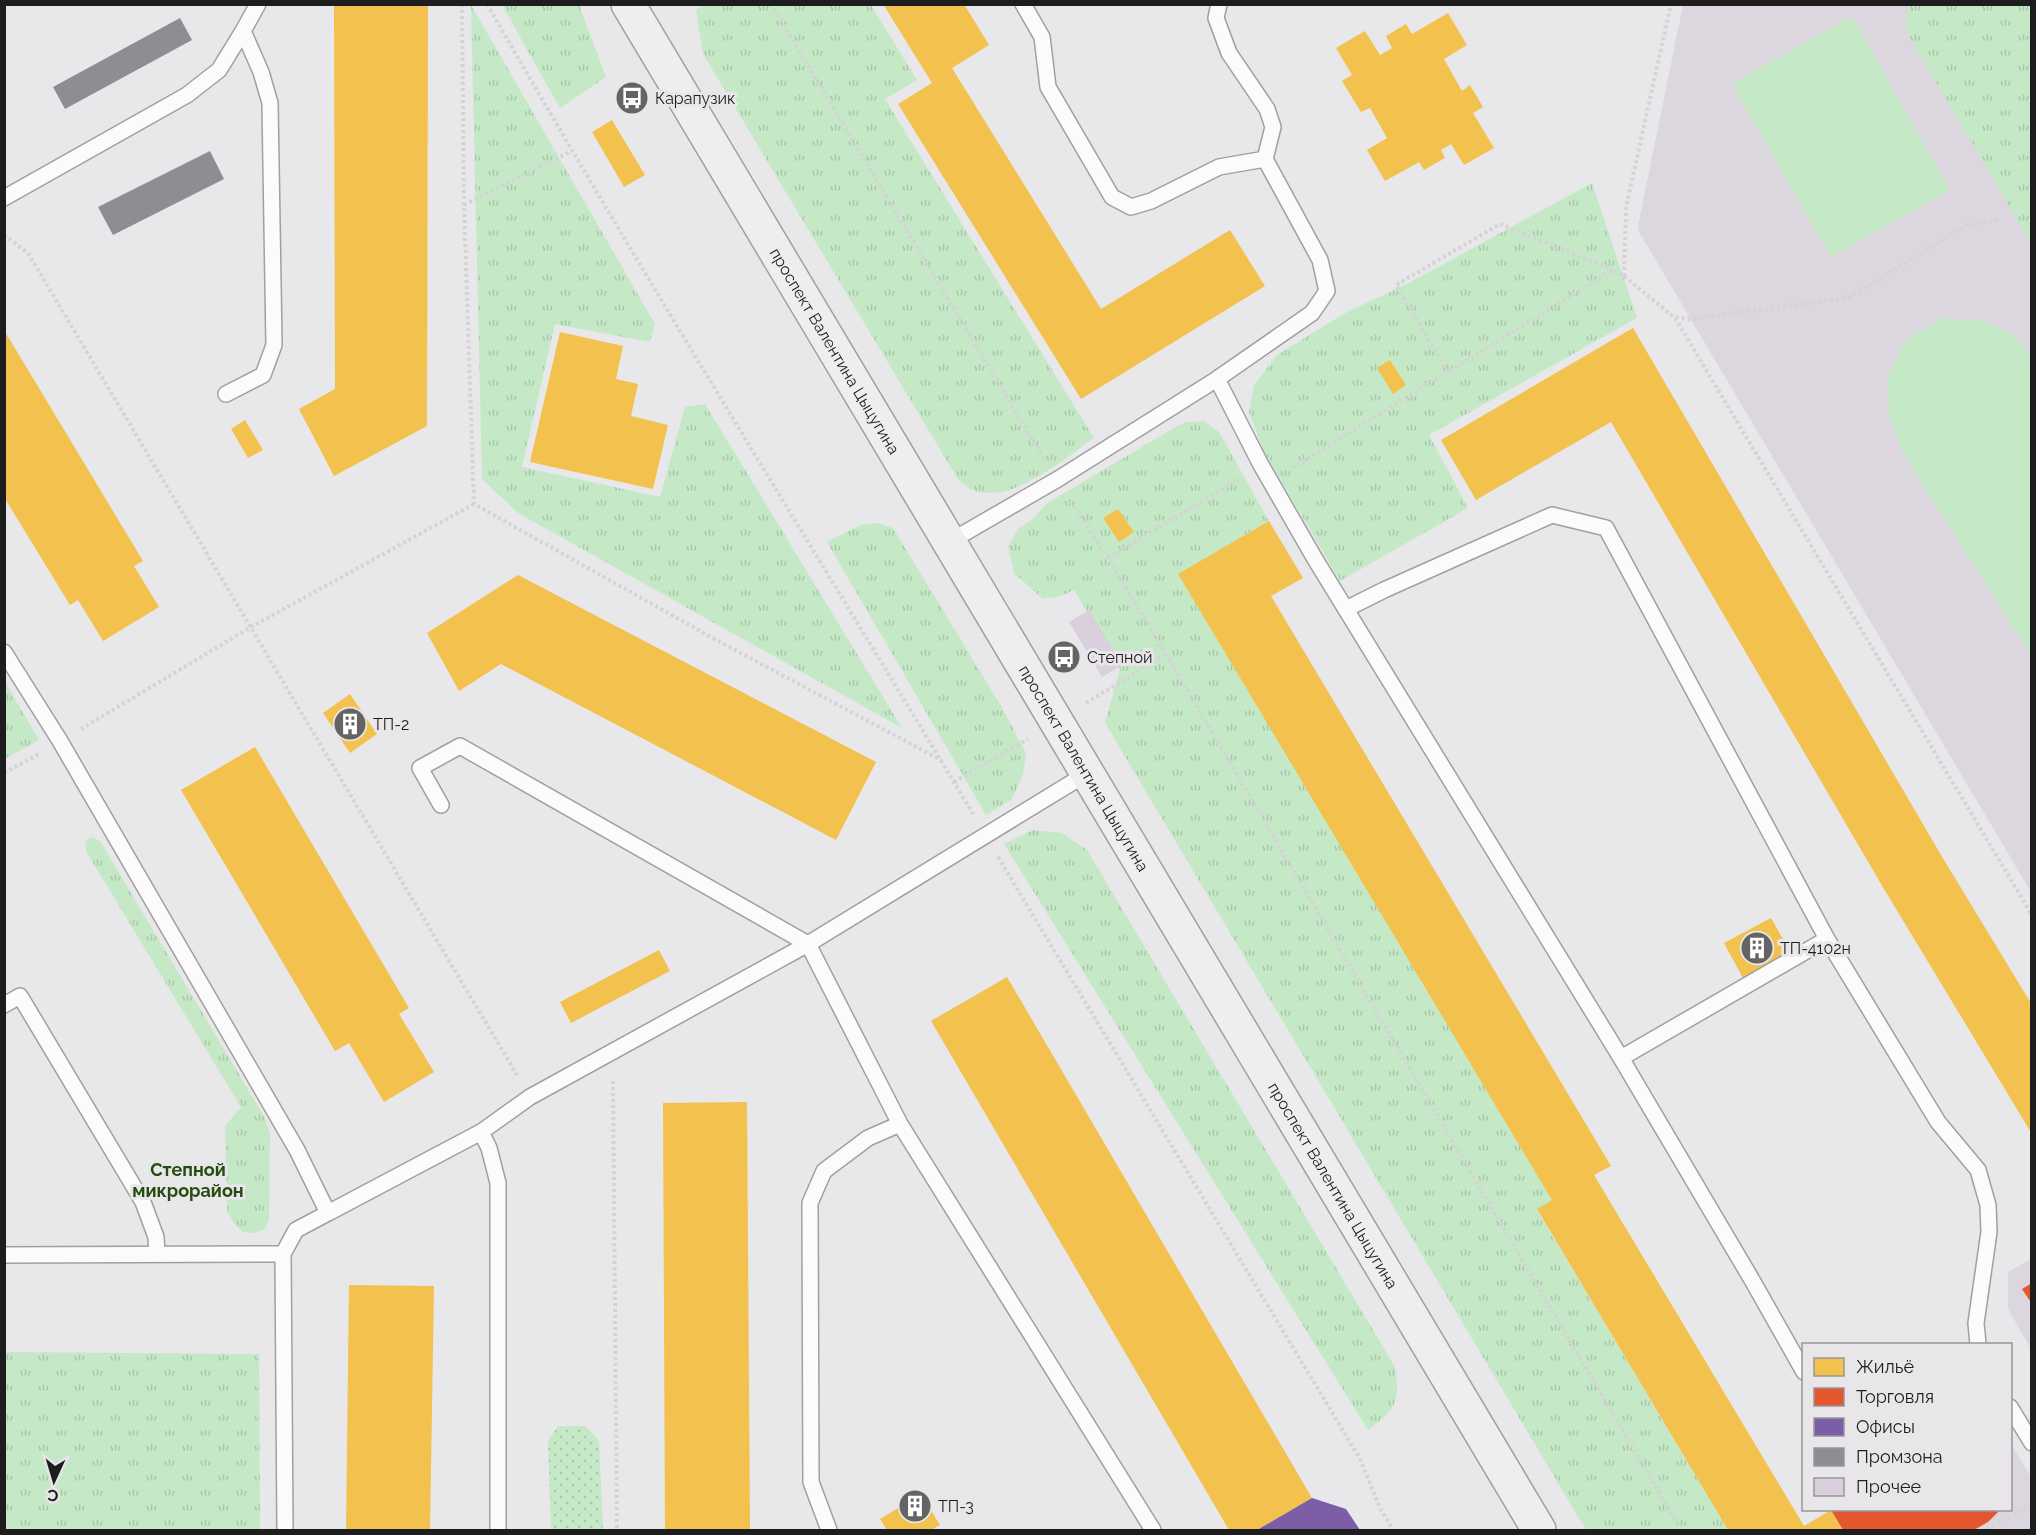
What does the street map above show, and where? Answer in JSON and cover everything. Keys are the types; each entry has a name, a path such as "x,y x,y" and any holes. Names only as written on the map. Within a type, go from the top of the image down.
{"main road":[{"name":"проспект Валентина Цыцугина","path":"628,4 1539,1530"}],"lane":[{"path":"1023,4 1042,37 1048,87 1112,197 1131,207 1151,201 1219,166 1265,159"},
{"path":"950,542 1058,479 1217,379 1312,313 1327,291 1320,260 1265,159 1273,127 1267,109 1229,53 1216,18 1219,4"},
{"path":"4,198 187,96 219,70 257,5"},
{"path":"226,394 263,375 274,345 270,102 261,72 243,31"},
{"path":"1217,379 1261,465 1315,559 1621,1058 1752,1280 1802,1370"},
{"path":"1346,609 1552,515 1605,528 1827,939 1938,1122 1978,1170 1988,1205 1989,1232 1977,1323 1978,1343"},
{"path":"4,652 60,741 297,1150 328,1213"},
{"path":"441,805 420,768 460,747 808,944 900,1124 1153,1530"},
{"path":"285,1530 283,1254 296,1230 481,1132 530,1097 808,944 1086,774"},
{"path":"1621,1058 1827,939"},
{"path":"4,1005 21,996 143,1202 156,1237 157,1254"},
{"path":"829,1530 811,1482 810,1203 824,1171 868,1138 900,1124"},
{"path":"481,1132 489,1148 498,1183 498,1530"},
{"path":"4,1255 283,1254"},
{"path":"2012,1410 2031,1443"}],"path":[{"path":"462,4 464,205 474,504"},
{"path":"488,4 702,370 942,760 1360,1459 1380,1508 1393,1530"},
{"path":"771,4 1038,450 1108,558 1681,1530"},
{"path":"1624,276 1626,207 1671,4"},
{"path":"464,205 572,151"},
{"path":"1674,317 1690,319 1848,298 1967,225 2001,219"},
{"path":"1448,372 1396,285 1500,224 1613,270 1624,276 1674,317 2031,915"},
{"path":"4,235 28,253 530,1097"},
{"path":"1108,558 1261,465 1291,469 1613,270"},
{"path":"474,504 709,636 942,760"},
{"path":"4,773 251,627 474,504"},
{"path":"614,1050 612,1110 616,1530"},
{"path":"1987,1530 2031,1504"}],"shaded area":[{"path":"1683,5 2031,5 2031,892 1639,232 1638,226"},
{"path":"2031,1259 2031,1349 2008,1309 2008,1272"},
{"path":"2012,1446 2031,1477 2031,1530 1851,1530 1840,1512 1836,1511 2012,1511"}],"green space":[{"path":"705,4 871,5 917,80 885,99 1094,438 1040,476 1009,490 994,493 979,492 959,481 703,54 696,10"},
{"path":"471,5 655,324 650,342 555,324 522,467 660,497 685,407 705,404 902,728 518,513 482,479"},
{"path":"502,5 579,5 606,77 560,108"},
{"path":"1911,5 2031,5 2031,243 1909,37 1906,16"},
{"path":"1852,16 1950,190 1831,257 1732,84"},
{"path":"1592,183 1637,318 1429,435 1468,508 1340,581 1263,450 1249,412 1254,385 1277,355 1347,312 1407,284"},
{"path":"1943,318 1982,321 2014,334 2031,357 2031,656 1901,450 1889,414 1888,376 1906,340"},
{"path":"1204,421 1219,432 1269,521 1179,574 1552,1200 1537,1210 1728,1530 1586,1530 1105,723 1120,669 1074,590 1061,596 1043,599 1014,573 1008,546 1018,529 1034,518 1046,504 1177,426 1187,422"},
{"path":"877,523 893,528 1001,706 1026,753 1023,775 1012,799 986,815 827,542 860,525"},
{"path":"5,682 39,740 4,759"},
{"path":"1033,830 1062,833 1087,850 1395,1367 1397,1389 1394,1404 1384,1417 1368,1430 1004,844"},
{"path":"90,837 100,841 265,1118 270,1134 269,1220 265,1229 255,1233 243,1232 227,1212 225,1126 241,1107 87,853 85,843"},
{"path":"5,1352 259,1354 260,1530 5,1530"},
{"path":"558,1426 585,1426 599,1441 603,1530 551,1530 548,1441"}],"building: Жильё":[{"path":"334,4 428,4 427,426 334,476 299,409 335,389"},
{"path":"883,4 964,4 989,45 952,68 1101,309 1230,230 1265,286 1081,399 898,104 932,83"},
{"path":"1448,13 1467,45 1444,59 1462,91 1470,85 1483,107 1473,113 1494,148 1464,165 1451,144 1441,150 1445,158 1424,170 1419,162 1385,181 1367,150 1387,138 1370,108 1361,112 1342,81 1352,75 1336,48 1365,31 1380,55 1392,48 1386,36 1406,24 1412,34"},
{"path":"612,120 645,175 624,187 592,132"},
{"path":"1633,328 1941,855 2032,1005 2032,1134 1884,889 1611,422 1476,500 1441,440"},
{"path":"4,330 143,561 134,566 159,607 103,641 78,600 70,605 4,497"},
{"path":"560,332 623,346 616,379 638,384 631,416 668,425 653,489 530,462"},
{"path":"1390,360 1406,385 1393,394 1377,368"},
{"path":"245,420 263,450 248,458 231,429"},
{"path":"1118,509 1134,532 1119,542 1103,518"},
{"path":"1269,521 1303,578 1271,596 1611,1166 1594,1175 1804,1526 1832,1511 1843,1530 1728,1530 1537,1209 1552,1200 1178,574"},
{"path":"518,575 876,762 836,840 501,664 459,691 427,633"},
{"name":"ТП-2","path":"350,694 377,734 350,753 323,713"},
{"path":"255,747 409,1008 399,1014 434,1072 384,1102 349,1043 335,1051 181,790"},
{"name":"ТП-4102н","path":"1771,918 1790,952 1743,978 1724,943"},
{"path":"659,950 670,971 571,1023 560,1002"},
{"path":"1007,977 1312,1498 1257,1530 1229,1530 931,1021"},
{"path":"747,1102 750,1530 665,1530 663,1103"},
{"path":"349,1285 434,1286 430,1530 346,1530"},
{"name":"ТП-3","path":"921,1494 940,1525 931,1530 887,1530 880,1519"}],"building: Торговля":[{"path":"2032,1283 2032,1304 2022,1289"},
{"path":"1832,1511 1999,1511 1988,1522 1974,1530 1843,1530"}],"building: Офисы":[{"path":"1312,1498 1346,1509 1360,1530 1257,1530"}],"building: Промзона":[{"path":"180,18 192,40 65,109 53,87"},
{"path":"210,151 224,179 113,235 98,207"}],"building: Прочее":[{"path":"1089,610 1122,665 1102,677 1069,622"}],"place":[{"name":"Карапузик","path":"632,98"},
{"name":"Степной","path":"1064,657"},
{"name":"ТП-2","path":"350,724"},
{"name":"ТП-4102н","path":"1757,948"},
{"name":"ТП-3","path":"915,1506"}],"district":[{"name":"Степной микрорайон","path":"188,1180"}]}
